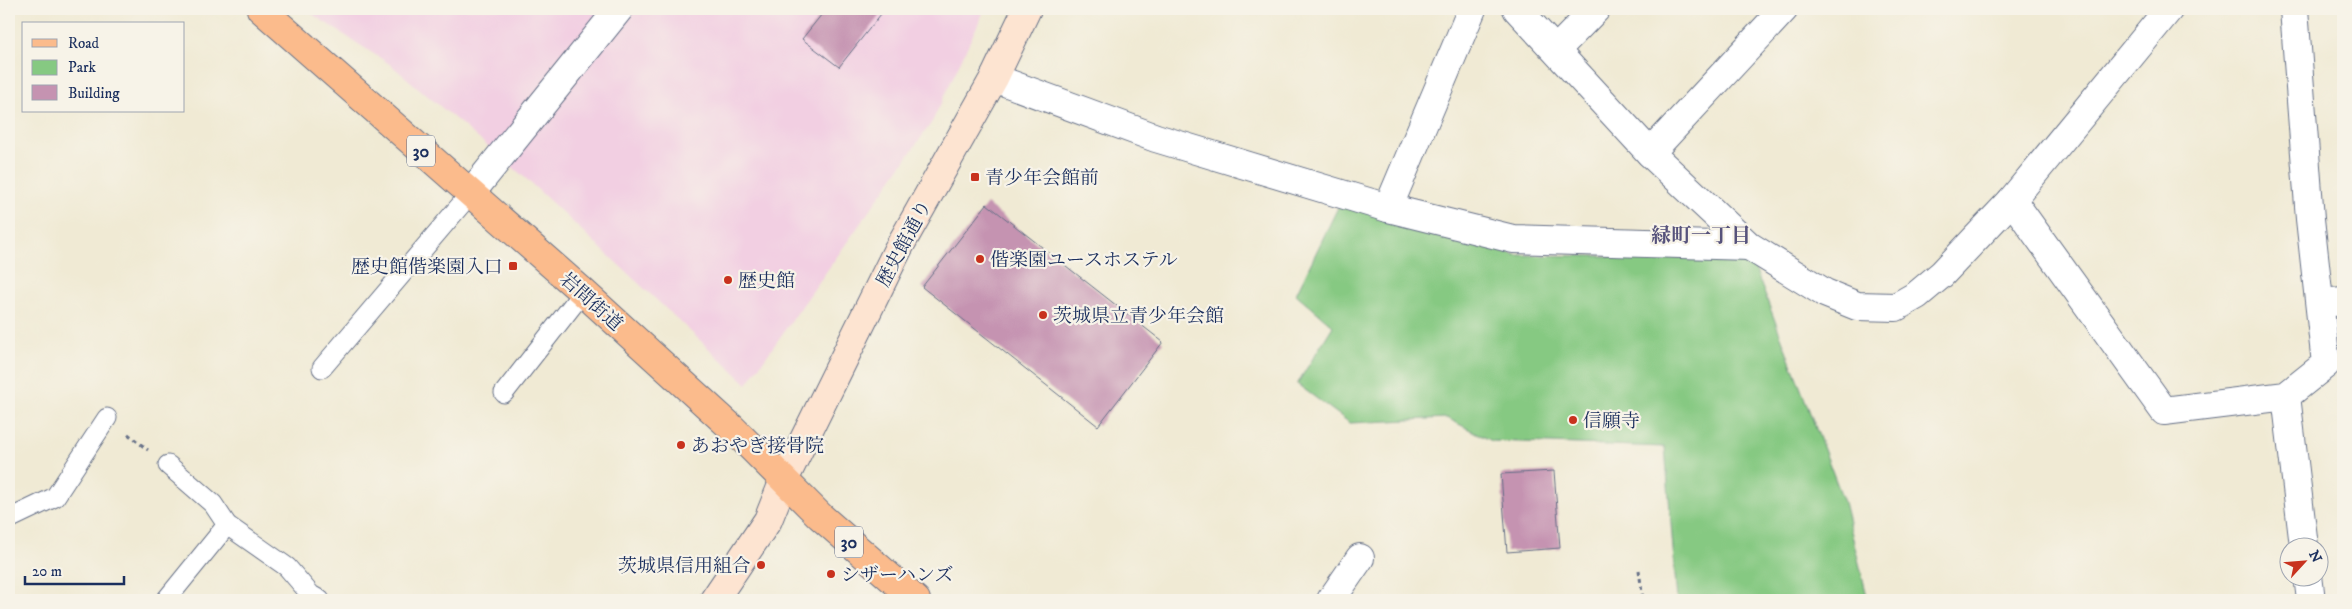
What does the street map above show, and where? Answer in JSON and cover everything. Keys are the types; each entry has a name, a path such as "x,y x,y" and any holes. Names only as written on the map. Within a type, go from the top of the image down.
{"main road":[{"name":"岩間街道","path":"261,9 583,292 732,428 826,522 916,600"}],"street":[{"path":"470,194 619,9"},
{"name":"歴史館通り","path":"714,600 768,520 784,480 898,249 994,78 1026,9"},
{"path":"1388,208 1472,9"},
{"path":"1517,9 1650,153 1749,246 1825,293 1857,306 1896,307 1917,295 1942,274 2012,200 2169,9"},
{"path":"1556,50 1596,9"},
{"path":"1650,153 1784,9"},
{"path":"2012,200 2164,411 2286,396 2326,364 2332,302 2310,219 2294,9"},
{"path":"994,78 1156,138 1388,208 1513,239 1749,246"},
{"path":"2286,396 2303,536"},
{"path":"1331,600 1360,558"},
{"path":"2309,586 2311,600"}],"lane":[{"path":"322,368 470,194"},
{"path":"504,393 583,292"},
{"path":"9,520 55,496 108,418"},
{"path":"168,466 213,504 227,526 287,567 301,581 313,598"},
{"path":"166,600 227,526"}],"path":[{"path":"108,418 168,466"},
{"path":"1640,570 1642,600"}],"shaded area":[{"name":"歴史館","path":"304,9 985,9 932,122 747,384 523,176 391,65"}],"green space":[{"name":"信願寺","path":"1341,201 1516,255 1751,258 1844,502 1868,600 1677,600 1665,447 1492,441 1447,418 1350,423 1297,384 1333,326 1296,294"}],"building":[{"path":"826,9 885,9 839,67 802,39"},
{"name":"茨城県立青少年会館","path":"987,204 1163,342 1098,426 922,287"},
{"path":"1554,471 1560,548 1507,552 1501,474"}],"place":[{"name":"青少年会館前","path":"975,177"},
{"name":"偕楽園ユースホステル","path":"980,259"},
{"name":"歴史館偕楽園入口","path":"513,266"},
{"name":"歴史館","path":"728,280"},
{"name":"茨城県立青少年会館","path":"1043,315"},
{"name":"信願寺","path":"1573,420"},
{"name":"あおやぎ接骨院","path":"681,445"},
{"name":"茨城県信用組合","path":"761,565"},
{"name":"シザーハンズ","path":"831,574"}],"district":[{"name":"緑町一丁目","path":"1701,235"}]}
